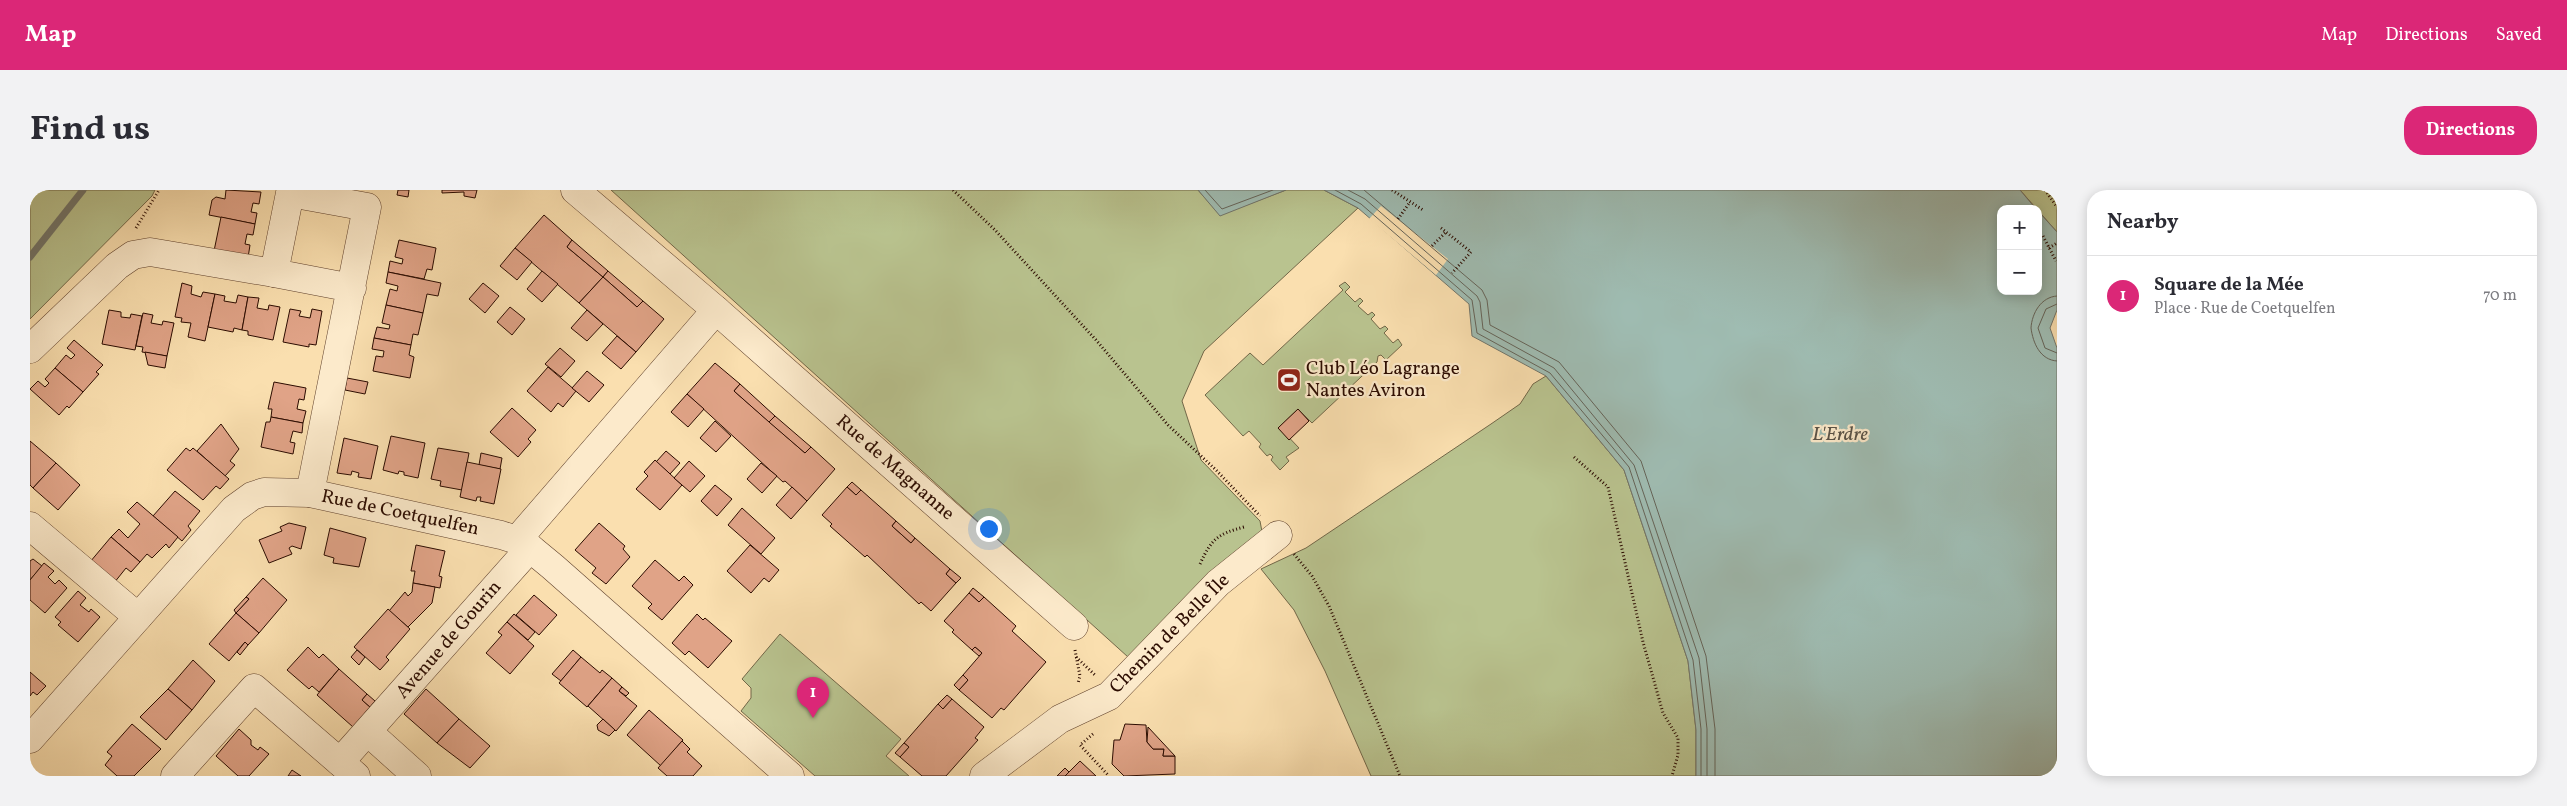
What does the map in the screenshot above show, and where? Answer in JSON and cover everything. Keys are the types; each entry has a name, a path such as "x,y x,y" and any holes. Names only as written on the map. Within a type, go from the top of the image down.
{"street":[{"name":"Rue de Magnanne","path":"575,190 716,310 1074,626"},
{"path":"274,273 290,193 366,207 352,288 310,493"},
{"path":"30,349 117,266 133,255 150,252 352,288"},
{"path":"524,544 716,310"},
{"name":"Rue de Coetquelfen","path":"30,739 234,509 244,501 264,492 310,493 524,544 790,776"},
{"path":"30,526 138,618"},
{"name":"Chemin de Belle Île","path":"984,776 1060,719 1109,696 1218,583 1278,536"},
{"name":"Avenue de Gourin","path":"175,776 254,688 348,769 368,732 524,544"},
{"path":"368,732 417,776"}],"path":[{"path":"953,190 995,230 1096,340 1168,426 1216,470 1278,536 1312,576 1329,606 1400,776"},
{"path":"1392,190 1423,210"},
{"path":"2045,190 2057,207"},
{"path":"1398,219 1410,202"},
{"path":"1441,228 1471,252 1452,273"},
{"path":"1432,246 1446,232"},
{"path":"2043,236 2056,261"},
{"path":"2049,248 2057,243"},
{"path":"1574,457 1608,487 1643,642 1663,713 1678,738 1678,754 1672,776"},
{"path":"1086,752 1108,776"}],"green space":[{"path":"30,190 155,190 152,196 30,319"},
{"path":"611,190 1198,190 1220,215 1286,190 1324,190 1358,208 1204,351 1182,401 1201,460 1260,521 1263,537 1211,579 1128,657"},
{"path":"2020,190 2057,190 2057,232 2042,215 2042,205 2033,205"},
{"name":"Club Léo Lagrange Nantes Aviron","path":"1345,282 1350,287 1345,292 1355,302 1360,298 1363,301 1358,306 1368,315 1372,312 1375,315 1371,319 1380,329 1385,326 1388,329 1384,333 1393,343 1398,339 1402,345 1386,360 1381,355 1378,356 1377,362 1312,423 1298,409 1279,427 1299,448 1286,457 1289,461 1280,470 1271,460 1273,457 1270,454 1267,456 1259,447 1261,444 1249,431 1243,436 1205,395 1250,353 1263,365 1343,290 1339,286"},
{"path":"1546,376 1624,470 1688,661 1696,730 1696,776 1371,776 1325,671 1294,610 1261,569 1306,548 1491,424 1520,404 1533,384"},
{"path":"780,634 901,739 886,756 909,776 815,776 741,711 751,698 751,688 742,679"}],"water":[{"path":"1198,190 1286,190 1220,216"},
{"name":"L'Erdre","path":"1324,190 2020,190 2033,205 1997,205 1997,295 2042,295 2042,215 2057,232 2057,310 2050,328 2057,348 2057,776 1696,776 1696,730 1688,661 1624,470 1546,376 1472,336 1469,304 1358,208"}],"pier":[{"path":"1381,206 1448,259 1436,275 1369,219"}],"building":[{"path":"226,190 261,192 259,204 253,203 251,212 257,213 255,224 209,215 212,200 216,197 225,199"},
{"path":"398,190 409,190 408,197 397,195"},
{"path":"442,190 477,190 475,198 464,196 464,192 442,193"},
{"path":"544,215 572,240 567,247 603,277 579,303 515,248"},
{"path":"221,217 255,224 253,235 247,234 245,244 250,245 248,258 214,251"},
{"path":"399,240 436,248 432,270 427,269 424,279 388,272 390,261 402,264 403,259 395,257"},
{"path":"572,240 608,271 603,277 567,247"},
{"path":"515,248 532,262 517,280 500,266"},
{"path":"542,271 558,284 542,302 527,289"},
{"path":"608,271 643,301 637,307 603,277"},
{"path":"388,272 441,283 438,296 427,294 423,313 386,305 390,289 397,291 398,286 386,283"},
{"path":"603,277 637,307 643,301 664,319 636,352 579,303"},
{"path":"182,283 192,286 191,294 201,297 203,292 215,294 205,341 188,337 191,323 181,322 182,318 175,317"},
{"path":"483,283 499,296 485,313 469,299"},
{"path":"215,294 225,296 224,301 236,303 238,295 248,297 242,330 234,328 233,332 208,327"},
{"path":"248,297 259,298 257,308 268,310 269,305 280,307 273,340 248,335 248,331 242,330"},
{"path":"386,305 423,313 418,335 413,334 411,345 374,338 377,327 389,329 390,325 382,323"},
{"path":"510,307 525,319 512,335 497,322"},
{"path":"290,309 301,311 299,316 310,318 312,309 322,311 316,345 309,344 309,347 283,342"},
{"path":"109,310 121,312 121,317 130,318 131,314 142,316 135,350 102,344"},
{"path":"587,310 603,324 587,341 571,328"},
{"path":"143,313 153,315 151,323 162,325 163,321 174,323 167,356 142,352 143,347 136,346"},
{"path":"617,336 636,352 621,369 602,353"},
{"path":"374,338 411,345 409,355 414,357 410,378 373,371 376,356 383,357 384,351 372,349"},
{"path":"74,340 103,365 96,372 99,374 83,392 55,368 66,355 71,359 75,355 67,348"},
{"path":"560,348 575,361 561,377 545,364"},
{"path":"145,352 167,356 165,368 148,365"},
{"path":"715,363 740,384 734,391 805,453 811,447 835,469 807,501 785,481 783,482 687,394"},
{"path":"548,367 576,391 563,407 558,403 551,412 527,391"},
{"path":"55,368 83,392 69,408 67,406 59,415 30,389 38,381 45,387 49,383 45,379"},
{"path":"587,371 604,385 589,402 572,388"},
{"path":"347,378 368,382 365,394 345,390"},
{"path":"274,382 306,388 304,400 299,399 297,409 306,411 303,423 271,417 272,409 268,409"},
{"path":"740,384 775,416 769,422 734,391"},
{"path":"687,394 704,409 688,427 671,412"},
{"path":"512,408 536,430 528,439 531,442 518,457 490,432"},
{"path":"1298,409 1309,421 1289,440 1278,428"},
{"path":"775,416 811,447 805,453 769,422"},
{"path":"271,417 303,423 302,433 293,431 290,442 295,443 293,454 261,447 266,422 270,422"},
{"path":"715,421 731,436 716,452 700,438"},
{"path":"221,424 239,449 230,461 235,465 225,476 197,451"},
{"path":"391,436 425,443 418,478 404,475 404,472 399,471 398,474 383,470"},
{"path":"344,438 378,446 371,479 358,477 359,473 352,471 351,475 337,473"},
{"path":"30,441 56,463 33,488 30,485"},
{"path":"186,448 190,451 193,448 229,479 220,489 216,486 203,500 167,470"},
{"path":"438,448 469,453 462,490 440,486 441,481 431,479"},
{"path":"666,451 680,463 670,474 656,462"},
{"path":"481,453 502,458 500,469 479,465"},
{"path":"655,460 682,485 660,510 636,489 648,476 644,472"},
{"path":"689,461 705,476 690,492 674,478"},
{"path":"467,462 501,469 494,504 480,501 481,497 477,497 476,501 460,497"},
{"path":"56,463 80,485 58,510 33,488"},
{"path":"761,463 777,476 762,493 747,479"},
{"path":"852,482 861,490 856,495 847,487"},
{"path":"715,485 732,499 717,516 701,501"},
{"path":"792,487 807,501 791,519 776,505"},
{"path":"847,487 856,495 861,490 896,521 892,526 911,543 915,538 950,569 946,574 956,583 931,611 921,602 919,604 867,555 865,557 830,526 832,524 822,515"},
{"path":"175,491 200,511 188,526 191,530 182,541 153,516"},
{"path":"137,502 178,537 169,548 166,544 152,558 147,554 140,562 111,537 119,529 128,538 140,524 127,512"},
{"path":"742,508 775,538 761,554 728,525"},
{"path":"896,521 915,538 911,543 892,526"},
{"path":"289,523 306,527 301,549 292,546 289,548 292,554 269,563 259,540 282,531 280,527"},
{"path":"599,523 625,546 623,549 630,557 606,584 592,573 596,568 575,550"},
{"path":"330,528 366,538 359,567 333,563 334,558 324,555"},
{"path":"111,537 140,562 131,572 126,568 114,583 90,562"},
{"path":"416,545 445,551 439,576 442,577 440,588 413,583 415,571 411,571"},
{"path":"750,545 779,570 769,582 764,578 751,593 727,571"},
{"path":"33,559 42,566 30,580 30,561"},
{"path":"655,560 679,581 684,576 693,585 662,620 648,608 652,604 632,586"},
{"path":"44,563 54,571 48,577 55,584 59,580 67,588 45,613 30,600 30,580"},
{"path":"950,569 961,578 956,583 946,574"},
{"path":"263,578 287,600 259,633 236,613 249,599 246,597"},
{"path":"413,583 435,587 432,603 408,627 389,611 405,592 408,596 412,592"},
{"path":"973,588 984,597 979,602 969,593"},
{"path":"78,591 86,598 80,605 89,612 91,609 100,617 78,642 58,625 61,622 55,617"},
{"path":"969,593 979,602 984,597 1016,626 1012,631 1046,662 1004,710 1001,708 992,718 959,690 968,680 963,675 982,653 975,647 972,650 952,632 954,630 944,621"},
{"path":"534,595 557,615 539,635 516,615"},
{"path":"246,597 249,599 236,613 234,610"},
{"path":"388,609 410,629 386,657 389,660 380,670 354,647"},
{"path":"236,613 259,633 248,645 245,642 229,661 209,644"},
{"path":"514,614 535,632 528,640 507,622"},
{"path":"697,614 703,620 705,618 732,641 708,668 689,651 685,655 672,643"},
{"path":"507,622 534,646 510,674 486,653 502,635 498,632"},
{"path":"245,642 248,645 240,655 237,652"},
{"path":"308,647 319,658 323,654 339,669 319,692 312,686 309,689 287,670"},
{"path":"975,647 982,653 979,656 972,650"},
{"path":"357,650 365,657 359,665 351,657"},
{"path":"573,650 581,657 561,681 552,674"},
{"path":"581,657 600,673 602,670 612,678 587,707 559,683"},
{"path":"193,660 215,681 192,710 168,689"},
{"path":"339,669 367,694 362,700 370,707 353,727 317,695"},
{"path":"30,672 46,686 37,695 33,692 30,696"},
{"path":"963,675 968,680 959,690 954,685"},
{"path":"612,678 622,687 619,691 637,706 616,731 588,706"},
{"path":"622,687 629,693 626,696 619,691"},
{"path":"168,689 192,710 166,740 140,717"},
{"path":"426,689 459,719 437,743 404,714"},
{"path":"367,694 375,701 370,707 362,700"},
{"path":"947,695 952,699 943,709 938,704"},
{"path":"952,699 984,727 975,738 978,740 946,776 922,776 900,757 909,747 904,743 938,704 943,709"},
{"path":"649,710 683,740 661,766 627,735"},
{"path":"459,719 490,746 470,768 437,743"},
{"path":"603,719 615,730 609,736 598,730 597,725"},
{"path":"132,724 161,749 134,776 117,776 105,765 112,756 107,752"},
{"path":"1125,724 1146,725 1147,742 1153,749 1164,749 1163,756 1175,756 1175,774 1124,776 1112,764 1114,740 1120,740"},
{"path":"1148,727 1175,756 1163,756 1164,749 1153,749 1147,742"},
{"path":"239,729 251,740 251,745 258,750 260,747 269,754 249,776 238,776 216,756"},
{"path":"682,741 690,749 687,752 702,766 693,776 667,776 658,768"},
{"path":"904,743 909,747 900,757 895,753"},
{"path":"1080,761 1096,776 1065,776"},
{"path":"1065,768 1069,772 1065,776 1057,776"},
{"path":"292,770 301,776 288,776"}],"waterway":[{"path":"30,257 83,190"}],"place":[{"name":"Club Léo Lagrange Nantes Aviron","path":"1289,380"},
{"name":"Square de la Mée","path":"813,718"}]}
